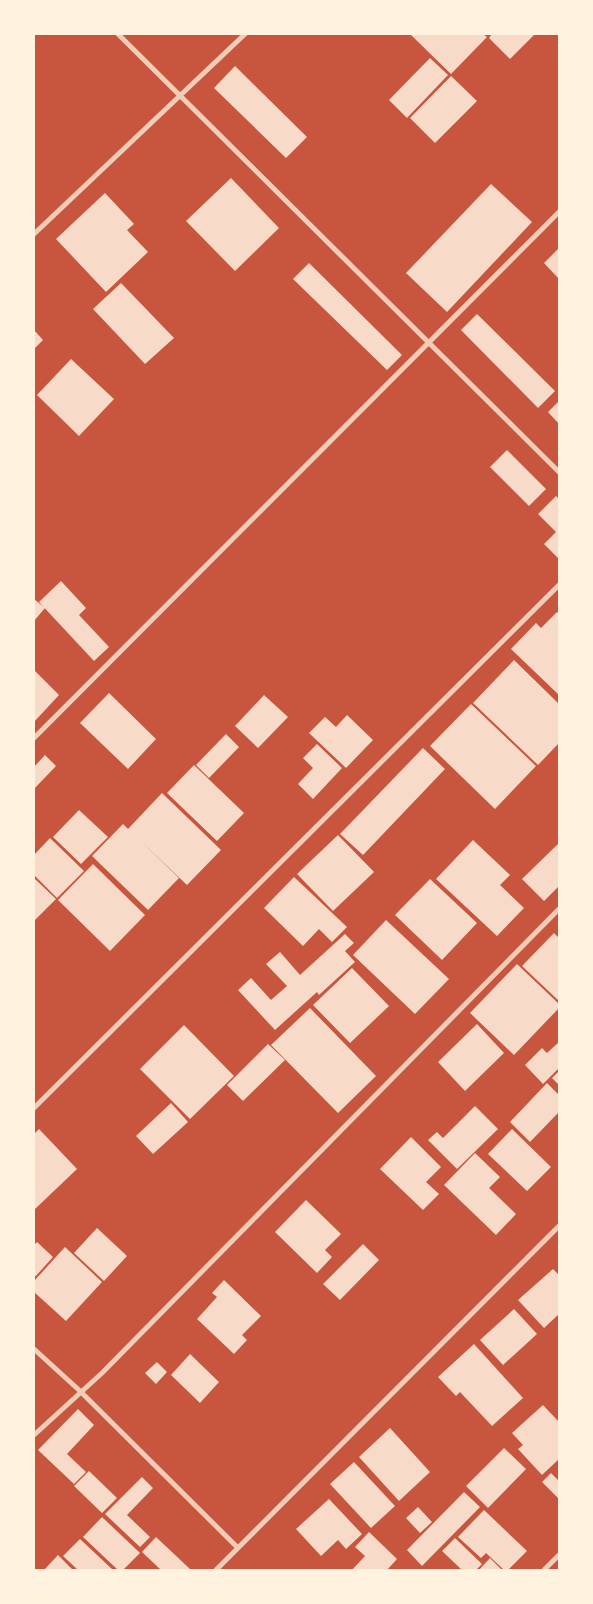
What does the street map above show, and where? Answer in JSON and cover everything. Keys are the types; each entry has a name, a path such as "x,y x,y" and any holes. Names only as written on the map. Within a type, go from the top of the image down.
{"street":[{"path":"118,34 559,472"},
{"path":"34,234 245,34"},
{"path":"34,738 559,212"},
{"path":"34,1108 559,585"},
{"path":"34,1435 80,1391 102,1373 559,909"},
{"path":"216,1570 559,1226"},
{"path":"34,1348 238,1548"},
{"path":"544,1570 559,1555"}],"building":[{"path":"410,34 483,34 487,37 451,74"},
{"path":"492,34 535,34 510,59 489,38"},
{"path":"430,58 448,75 407,118 389,100"},
{"path":"235,66 307,137 286,158 214,88"},
{"path":"451,76 477,101 435,143 410,118"},
{"path":"231,178 279,228 235,271 186,221"},
{"path":"491,184 532,222 447,312 406,273"},
{"path":"105,193 134,224 127,230 148,252 106,292 56,239"},
{"path":"559,248 559,279 544,263"},
{"path":"309,263 402,355 387,370 293,279"},
{"path":"121,283 174,338 145,364 93,309"},
{"path":"477,314 555,391 538,408 461,330"},
{"path":"34,330 43,340 34,349"},
{"path":"71,359 114,399 79,436 37,395"},
{"path":"559,401 559,424 548,412"},
{"path":"507,450 546,489 529,506 490,467"},
{"path":"556,496 559,499 559,559 544,544 556,532 538,514"},
{"path":"61,581 86,608 79,615 109,647 94,661 39,602"},
{"path":"34,599 45,608 34,621"},
{"path":"557,612 559,614 559,695 511,649 536,623 541,628"},
{"path":"514,660 559,704 559,743 538,765 473,703"},
{"path":"34,670 59,695 34,722"},
{"path":"109,693 156,739 128,769 80,723"},
{"path":"264,695 288,717 258,748 235,726"},
{"path":"471,704 536,766 495,809 430,746"},
{"path":"347,715 373,740 346,768 309,733 325,717 336,727"},
{"path":"226,734 239,747 209,778 196,765"},
{"path":"317,744 342,768 313,799 298,784 313,768 303,758"},
{"path":"423,748 445,769 363,855 340,834"},
{"path":"45,755 56,766 34,789 34,767"},
{"path":"194,765 244,813 217,841 167,793"},
{"path":"162,793 221,850 187,885 128,829"},
{"path":"79,810 108,837 81,864 53,837"},
{"path":"123,824 179,878 148,910 92,856"},
{"path":"338,835 374,872 333,911 297,874"},
{"path":"50,838 84,871 57,898 34,875 34,855"},
{"path":"473,840 510,875 500,885 524,908 497,936 436,879"},
{"path":"559,843 559,886 544,901 522,879"},
{"path":"93,864 145,915 110,951 58,900"},
{"path":"294,877 347,927 332,942 319,929 303,946 264,908"},
{"path":"34,878 56,899 34,921"},
{"path":"430,879 477,923 442,960 395,915"},
{"path":"386,920 449,979 415,1014 353,955"},
{"path":"554,933 559,938 559,1001 522,966"},
{"path":"345,934 354,943 345,951 355,962 319,995 317,992 275,1030 238,990 251,978 271,1000 287,986 266,964 280,952 300,975"},
{"path":"517,964 559,1004 559,1008 514,1055 470,1013"},
{"path":"352,968 389,1006 350,1043 313,1005"},
{"path":"310,1008 376,1076 338,1113 271,1045"},
{"path":"477,1024 504,1053 465,1091 438,1062"},
{"path":"184,1025 234,1076 190,1119 140,1069"},
{"path":"559,1042 559,1068 543,1084 525,1065 542,1048 547,1053"},
{"path":"268,1044 285,1060 243,1101 227,1085"},
{"path":"559,1071 559,1085 552,1078"},
{"path":"547,1083 559,1095 559,1112 530,1142 510,1122"},
{"path":"171,1103 188,1122 153,1154 136,1136"},
{"path":"475,1106 498,1129 457,1169 428,1140 437,1132 443,1138"},
{"path":"39,1129 77,1169 34,1210 34,1134"},
{"path":"512,1129 551,1167 527,1191 488,1154"},
{"path":"411,1137 441,1167 426,1182 439,1194 423,1210 380,1169"},
{"path":"475,1153 500,1177 489,1188 516,1214 496,1235 444,1185"},
{"path":"306,1200 341,1234 325,1250 332,1257 317,1273 275,1232"},
{"path":"97,1228 127,1256 104,1281 74,1253"},
{"path":"37,1242 53,1257 34,1278 34,1245"},
{"path":"363,1244 379,1260 340,1300 323,1284"},
{"path":"65,1247 102,1282 66,1321 34,1292 34,1281"},
{"path":"553,1269 559,1275 559,1314 544,1328 518,1300"},
{"path":"224,1280 261,1316 242,1335 247,1340 234,1354 197,1319 217,1297 212,1293"},
{"path":"514,1309 537,1334 503,1365 480,1340"},
{"path":"474,1344 523,1398 492,1426 460,1392 456,1396 438,1377"},
{"path":"190,1354 219,1382 200,1403 171,1375"},
{"path":"157,1362 167,1372 156,1384 145,1373"},
{"path":"543,1405 559,1422 559,1459 542,1475 518,1449 523,1445 512,1433"},
{"path":"78,1409 94,1425 67,1454 86,1472 74,1484 38,1450"},
{"path":"390,1428 430,1472 399,1501 359,1457"},
{"path":"504,1448 526,1469 488,1508 466,1486"},
{"path":"354,1462 395,1506 371,1528 330,1484"},
{"path":"89,1471 117,1498 102,1513 74,1486"},
{"path":"551,1473 559,1481 559,1499 542,1482"},
{"path":"142,1477 153,1488 127,1515 150,1537 140,1547 105,1514"},
{"path":"464,1492 480,1507 422,1566 407,1550"},
{"path":"329,1499 362,1534 346,1549 338,1540 321,1556 296,1529"},
{"path":"418,1507 432,1522 420,1533 406,1518"},
{"path":"484,1510 527,1551 508,1570 504,1570 486,1553 481,1558 458,1537"},
{"path":"102,1517 140,1553 123,1570 118,1570 83,1537"},
{"path":"369,1532 397,1559 387,1570 352,1570 365,1556 355,1547"},
{"path":"156,1537 190,1569 161,1570 142,1552"},
{"path":"455,1538 482,1564 476,1570 462,1570 442,1551"},
{"path":"80,1539 113,1570 78,1570 63,1556"},
{"path":"58,1555 73,1570 44,1570"},
{"path":"490,1558 502,1570 479,1570"}]}
